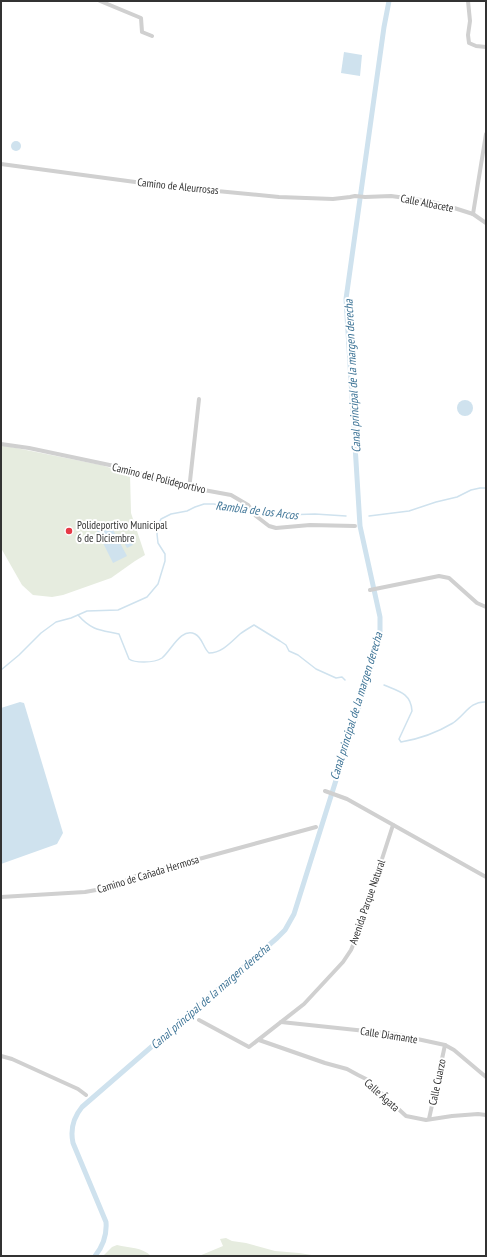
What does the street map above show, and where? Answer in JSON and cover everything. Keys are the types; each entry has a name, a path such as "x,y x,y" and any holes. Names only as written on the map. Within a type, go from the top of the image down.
{"street":[{"path":"100,1 141,18 142,32 152,36"},
{"path":"468,1 470,21 468,35 469,43 476,46 486,47"},
{"path":"473,214 486,134"},
{"name":"Camino de Aleurrosas","path":"1,164 165,186 279,197 333,199 356,196 366,197"},
{"name":"Calle Albacete","path":"366,197 391,196 428,201 473,214 486,223"},
{"path":"188,487 190,481 199,399"},
{"name":"Camino del Polideportivo","path":"1,444 29,448 118,467 188,487 231,495 248,505 256,516 269,526 276,528 310,525 355,526"},
{"path":"370,590 439,576 449,578 477,603 486,607"},
{"path":"326,792 347,799 486,877"},
{"name":"Avenida Parque Natural","path":"199,1020 249,1047 304,1004 331,977 351,950 361,926 393,825"},
{"name":"Camino de Cañada Hermosa","path":"1,897 85,892 108,888 133,877 316,827"},
{"name":"Calle Diamante","path":"281,1022 394,1034 445,1045 454,1050 486,1077"},
{"name":"Calle Ágata","path":"259,1040 358,1074 366,1079 406,1116 429,1119 478,1114 486,1115"},
{"name":"Calle Cuarzo","path":"429,1119 445,1045"},
{"path":"1,1056 12,1059 78,1089 86,1095"}],"shaded area":[{"name":"Polideportivo Municipal 6 de Diciembre","path":"1,445 101,465 130,474 131,513 145,555 111,578 63,595 52,597 33,595 22,585 1,548"},
{"path":"226,1238 232,1241 246,1243 275,1251 318,1256 199,1256 223,1246 220,1239"},
{"path":"117,1245 139,1249 151,1256 103,1256 112,1247"}],"water":[{"path":"344,52 362,55 360,76 341,73"},
{"path":"14,141 18,141 20,142 20,150 14,151 11,148 11,144"},
{"path":"462,400 468,400 473,405 471,414 468,416 462,416 457,411 457,405"},
{"path":"110,524 127,556 113,563 97,531"},
{"path":"128,536 133,545 127,548 122,539"},
{"path":"20,702 24,703 63,833 57,844 1,864 1,708"}],"waterway":[{"name":"Canal principal de la margen derecha","path":"95,1256 101,1248 104,1240 106,1222 73,1143 72,1128 76,1115 82,1107 285,930 294,914 369,675 380,634 380,617 360,526 346,299 384,27 389,1"},
{"name":"Rambla de los Arcos","path":"369,516 409,511 457,497 471,490 486,488"},
{"name":"Rambla de los Arcos","path":"1,670 19,655 41,633 56,622 71,618 87,611 118,610 147,597 158,584 165,561 165,554 158,543 157,534 158,525 161,519 171,514 187,511 204,504 214,504 233,509 249,509"},
{"name":"Rambla de los Arcos","path":"253,509 284,515 315,514 346,516"},
{"path":"78,615 92,627 119,634 129,659 132,661 151,662 160,659 181,637 190,633 195,634 200,638 209,653 214,653 254,625 286,645 289,651 298,655 316,669 336,678 342,677 345,680"},
{"path":"384,685 399,691 406,696 411,705 412,711 399,739 401,742 428,735 441,729 453,723 472,706 480,702 486,702"}],"place":[{"name":"Polideportivo Municipal 6 de Diciembre","path":"69,531"}]}
